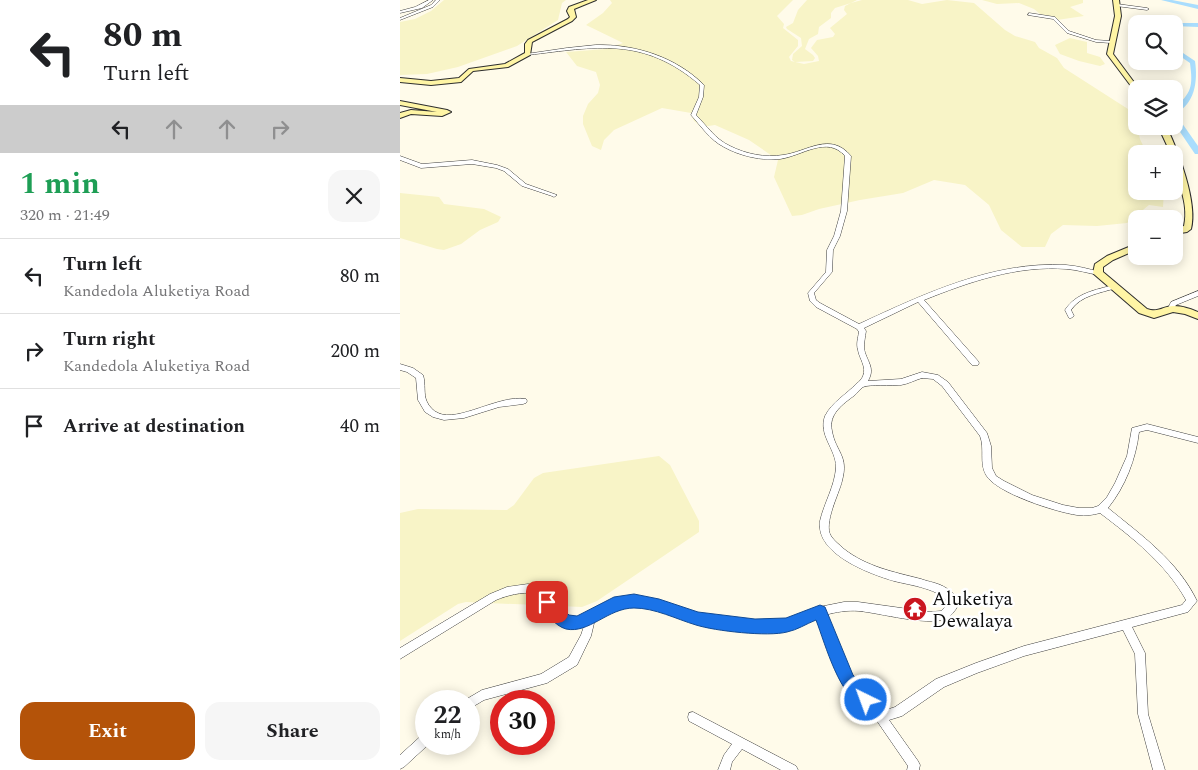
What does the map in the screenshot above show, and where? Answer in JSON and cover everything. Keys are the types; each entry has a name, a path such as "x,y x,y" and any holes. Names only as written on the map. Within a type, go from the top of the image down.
{"street":[{"path":"402,11 425,5 431,0"},
{"path":"400,19 432,6 438,0"},
{"path":"528,54 528,44 530,41 570,20 573,17 570,11 572,8 593,0"},
{"path":"402,11 419,5 419,2"},
{"path":"1129,80 1112,60 1110,54 1118,16 1117,2 1146,9"},
{"path":"1029,14 1054,18 1068,32 1096,41 1112,42"},
{"path":"400,80 426,83 461,80 472,70 506,66 528,54 605,46 645,52 682,70 702,84 701,97 693,115 704,124 712,136 728,147 766,157 786,156 820,145 835,147 846,152 848,156 844,212 837,236 830,250 829,272 811,293 818,306 859,327 863,331 861,349 868,369 866,376 860,384 834,408 826,426 828,434 839,454 840,466 838,487 825,522 824,531 827,538 844,555 872,570 944,591 952,599 952,605 944,615 930,617 858,606 844,606 820,612 786,626 755,626 698,619 659,606 634,601 614,604 578,623 567,622 558,615 537,589 528,588 507,591 493,597 400,654"},
{"path":"400,103 447,112 439,114 409,112 400,116"},
{"path":"1166,135 1192,198 1190,225 1183,230"},
{"path":"400,158 421,166 472,162 497,167 506,170 524,185 554,195"},
{"path":"1098,273 1098,266 1128,250"},
{"path":"859,327 903,306 982,276 1009,269 1048,266 1098,273 1143,311 1154,315 1170,310 1187,311 1198,316"},
{"path":"1071,316 1068,310 1071,303 1078,298 1114,287"},
{"path":"1170,310 1173,304 1198,293"},
{"path":"920,300 975,363"},
{"path":"400,367 410,370 420,377 422,400 429,410 438,416 451,418 492,406 522,401"},
{"path":"860,384 901,382 922,375 935,377 945,384 988,442 986,468 992,478 1025,496 1046,504 1085,511 1102,509 1110,499 1131,456 1136,430 1147,428 1198,440"},
{"path":"882,717 898,712 940,683 976,668 1024,651 1185,608 1192,601 1184,584 1138,537 1102,509"},
{"path":"820,612 848,680 882,717 914,764 913,770"},
{"path":"480,696 543,679 573,661 586,636 591,616"},
{"path":"1125,624 1140,653 1143,714 1159,770"},
{"path":"692,717 792,770"},
{"path":"724,770 728,759 741,742"},
{"path":"400,763 415,749"}],"shaded area":[{"path":"444,0 566,0 562,3 558,20 517,46 458,67 427,74 400,75 400,22 415,19 431,11"},
{"path":"610,0 793,0 777,16 784,24 783,28 798,40 798,46 789,57 791,61 804,64 819,61 818,56 811,48 817,40 833,37 835,34 830,28 847,14 844,10 845,6 851,3 862,0 908,0 922,4 947,0 974,3 1005,30 1015,36 1035,42 1039,48 1057,58 1064,68 1128,109 1128,135 1139,135 1143,145 1128,145 1128,200 1163,200 1163,207 1149,205 1143,210 1128,210 1127,223 1097,226 1063,225 1051,234 1045,247 1022,247 1001,230 989,205 965,185 934,180 903,193 860,200 792,216 774,177 778,160 749,140 715,125 702,127 694,121 691,113 662,108 614,130 604,140 601,150 592,146 583,124 583,116 588,104 598,93 600,85 596,72 577,66 566,52 606,49 623,43 586,25 603,13 612,3"},
{"path":"807,0 857,0 835,8 831,13 831,18 819,27 818,34 809,39 805,49 815,58 813,61 795,62 792,60 793,54 802,46 801,38 786,27 793,23 798,10"},
{"path":"982,0 1083,0 1083,3 1070,7 1084,16 1057,20 1019,3 997,4"},
{"path":"1070,38 1087,42 1087,53 1100,57 1105,64 1100,66 1060,54 1055,45"},
{"path":"400,193 439,197 444,204 484,209 501,217 498,222 480,230 461,244 444,250 437,249 400,238"},
{"path":"659,456 670,465 699,521 699,532 597,601 582,607 466,602 458,604 400,641 400,513 418,509 507,510 514,505 534,478 543,473"}],"waterway":[{"path":"1164,0 1198,7"},
{"path":"1183,24 1198,25"},
{"path":"1183,55 1193,62 1195,79 1194,91 1183,104"},
{"path":"1183,131 1198,152"}],"place":[{"name":"Aluketiya Dewalaya","path":"915,609"}],"route":[{"path":"547,602 567,622 578,623 614,604 634,601 659,606 698,619 755,626 786,626 820,612 848,680 866,700"}]}
